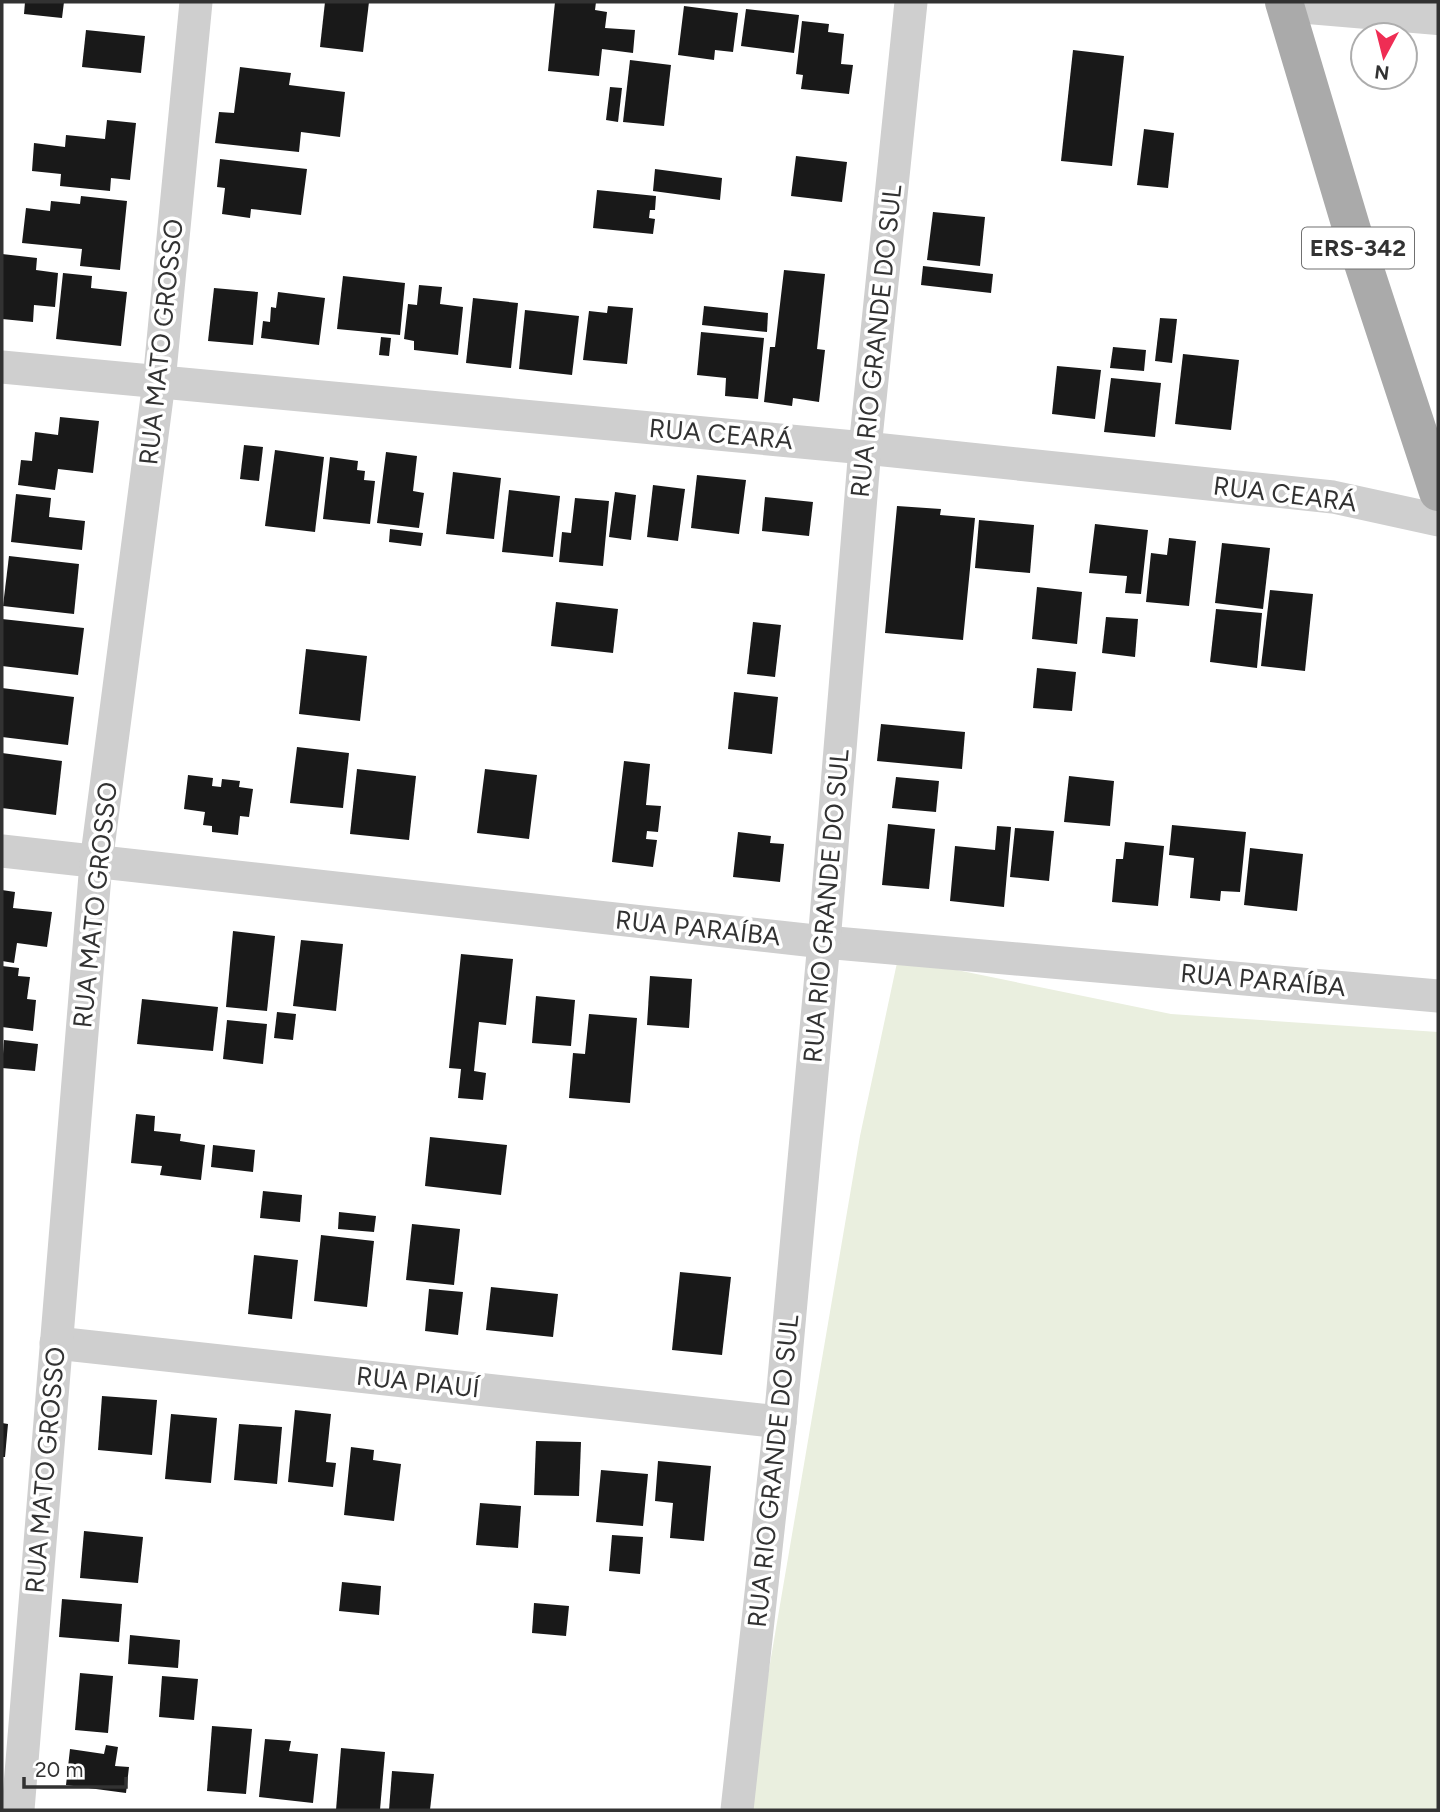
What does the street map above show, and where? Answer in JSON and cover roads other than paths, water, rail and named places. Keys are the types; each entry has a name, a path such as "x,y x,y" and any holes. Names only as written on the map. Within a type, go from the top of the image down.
{"main road":[{"name":"ERS-342","path":"1281,2 1438,492"}],"street":[{"name":"RUA MATO GROSSO","path":"18,1810 96,863 159,382 196,2"},
{"name":"RUA RIO GRANDE DO SUL","path":"737,1810 780,1422 824,942 865,448 911,2"},
{"path":"1281,2 1438,16"},
{"name":"RUA CEARÁ","path":"2,367 865,448 1333,497 1438,520"},
{"name":"RUA PARAÍBA","path":"2,851 824,942 1438,996"},
{"name":"RUA PIAUÍ","path":"55,1343 780,1422"}]}
